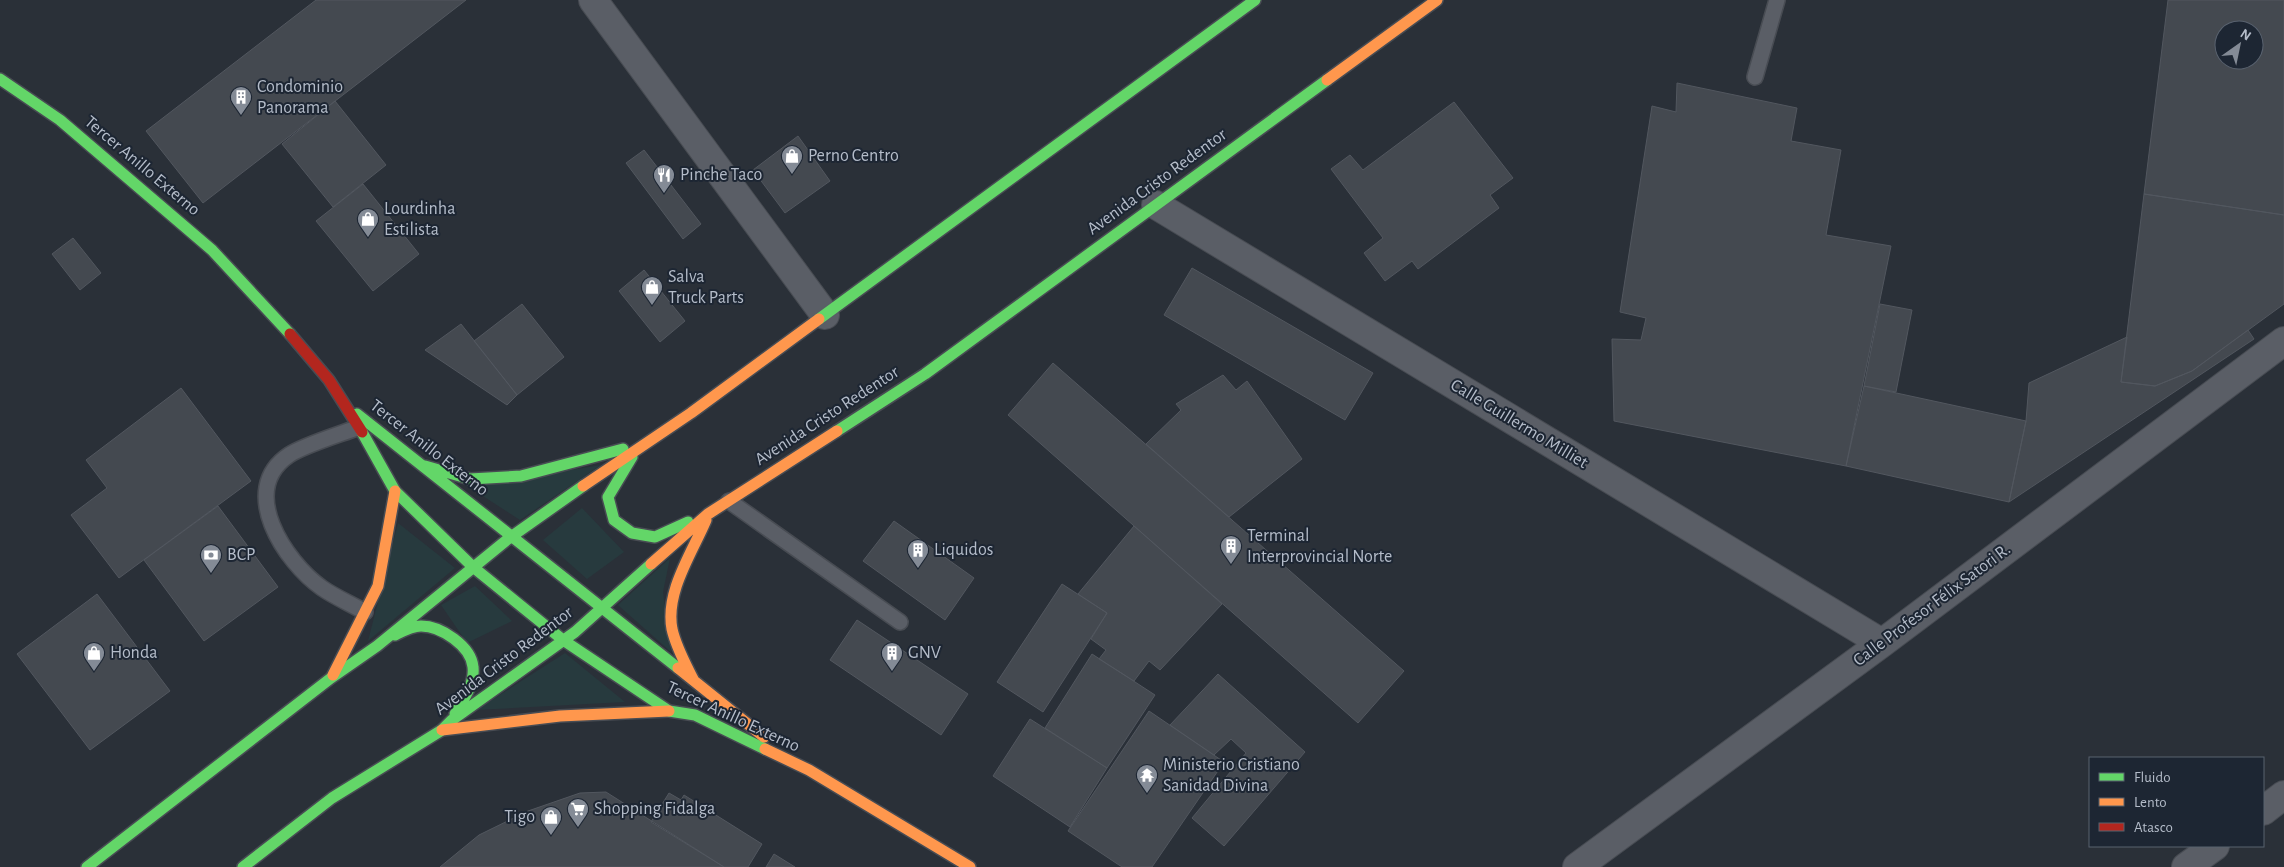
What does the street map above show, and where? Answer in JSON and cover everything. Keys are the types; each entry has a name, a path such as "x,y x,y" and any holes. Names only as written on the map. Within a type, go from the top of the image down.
{"main road":[{"path":"377,646 513,536 642,444 691,413 1256,0"},
{"name":"Avenida Cristo Redentor","path":"243,867 332,798 442,730 452,720 563,640 708,514 925,374 1436,0"},
{"name":"Tercer Anillo Externo","path":"0,79 60,120 212,250 270,310 348,406 395,490 474,566 563,640 669,711 695,715 799,767"},
{"name":"Tercer Anillo Externo","path":"348,406 694,679 799,767"},
{"path":"425,466 470,479 520,476 642,444"},
{"path":"642,444 620,474 608,497 614,520 632,533 655,537 708,514"},
{"path":"332,678 378,586 395,490"},
{"path":"694,679 678,647 671,615 678,584 708,514"},
{"path":"87,867 332,678 400,632 421,626 445,633 463,646 473,665 472,681 452,720"},
{"path":"442,730 560,716 669,711"},
{"path":"799,767 809,770 970,867"}],"street":[{"path":"593,0 825,316"},
{"name":"Calle Guillermo Milliet","path":"1156,204 1882,643"},
{"name":"Calle Profesor Félix Satori R.","path":"1577,867 1882,643 2284,341"},
{"path":"2264,810 2284,795"},
{"path":"2186,867 2214,847"}],"lane":[{"path":"1755,77 1777,0"},
{"path":"359,427 289,456 270,476 265,499 275,535 301,568 321,588 365,612"},
{"path":"729,501 900,622"}],"green space":[{"path":"601,465 520,520 469,487"},
{"path":"582,508 624,552 587,579 543,540"},
{"path":"398,523 455,568 368,641"},
{"path":"670,558 663,592 671,652 618,605"},
{"path":"475,586 512,621 467,643 441,605"},
{"path":"565,653 625,702 476,710"}],"building":[{"name":"Condominio Panorama","path":"316,0 466,0 203,203 146,131"},
{"path":"2168,0 2284,0 2284,215 2144,194"},
{"path":"1677,83 1797,108 1791,141 1841,150 1826,235 1891,246 1846,466 1614,421 1612,339 1641,340 1646,318 1620,312 1652,106 1676,112"},
{"path":"335,101 386,165 333,207 282,144"},
{"path":"1454,102 1513,178 1490,195 1499,208 1418,269 1412,261 1385,281 1364,253 1383,238 1331,169 1350,155 1363,170"},
{"name":"Perno Centro","path":"798,136 830,181 785,213 753,170"},
{"name":"Pinche Taco","path":"644,150 701,224 683,239 626,163"},
{"name":"Lourdinha Estilista","path":"363,184 419,254 373,291 316,221"},
{"path":"2144,194 2284,215 2284,304 2192,371 2155,386 2121,382"},
{"path":"73,238 101,273 80,290 52,254"},
{"path":"1192,268 1373,373 1345,420 1164,315"},
{"name":"Salva Truck Parts","path":"644,270 685,321 660,342 619,291"},
{"path":"522,304 564,357 517,395 474,341"},
{"path":"1880,304 1912,310 1896,392 1864,386"},
{"path":"461,324 517,395 507,405 425,350"},
{"path":"2248,330 2254,339 2009,502 2026,421 2029,383 2127,337 2121,382 2155,386 2192,371"},
{"name":"Terminal Interprovincial Norte","path":"1053,363 1404,671 1358,723 1008,415"},
{"path":"1223,375 1236,390 1247,381 1302,459 1229,517 1146,444 1181,410 1176,404"},
{"path":"1864,386 2026,421 2009,502 1846,466"},
{"path":"181,388 251,481 119,578 71,515 107,488 86,460"},
{"name":"BCP","path":"218,506 278,587 204,641 144,560"},
{"name":"Liquidos","path":"894,521 974,578 945,620 863,561"},
{"path":"1134,526 1222,604 1160,670 1149,661 1134,681 1099,659 1106,650 1091,639 1107,613 1078,594"},
{"path":"1062,584 1107,613 1043,712 997,682"},
{"name":"Honda","path":"97,594 170,691 90,750 17,654"},
{"name":"GNV","path":"857,620 968,694 941,735 830,660"},
{"path":"1092,654 1155,695 1107,768 1045,728"},
{"path":"1218,674 1305,752 1224,846 1192,818 1246,753 1231,739 1214,755 1170,725"},
{"name":"Ministerio Cristiano Sanidad Divina","path":"1149,711 1224,762 1152,867 1122,867 1068,831"},
{"path":"1030,719 1107,768 1070,827 993,776"},
{"name":"Shopping Fidalga","path":"606,792 724,867 440,867 479,835 528,811 580,793"},
{"path":"669,793 681,800 684,795 762,844 748,867 724,867 651,822"},
{"path":"774,854 795,867 766,867"}],"traffic: fast":[{"path":"819,319 1255,0"},
{"path":"0,79 60,120 212,250 290,334"},
{"path":"837,431 925,374 1327,80"},
{"path":"357,414 678,668"},
{"path":"362,432 395,491 473,567 563,640 669,711 695,715 765,749"},
{"path":"425,466 470,479 521,476 623,449"},
{"path":"632,457 608,497 614,520 632,533 655,537 688,522"},
{"path":"87,867 331,678 377,646 508,539 583,486"},
{"path":"243,867 332,798 442,730 452,720 575,632 651,564"},
{"path":"395,635 414,627 429,627 446,633 467,652 473,667 472,680 468,692 455,714"}],"traffic: slow":[{"path":"1327,80 1437,0"},
{"path":"583,486 691,413 819,319"},
{"path":"651,564 708,514 837,431"},
{"path":"333,675 378,586 395,491"},
{"path":"693,679 681,655 672,629 672,601 681,573 706,520"},
{"path":"678,668 764,737"},
{"path":"442,730 560,716 669,711"},
{"path":"765,749 809,770 970,867"}],"traffic: jam":[{"path":"290,334 329,380 362,432"}],"place":[{"name":"Condominio Panorama","path":"241,116"},
{"name":"Perno Centro","path":"792,175"},
{"name":"Pinche Taco","path":"664,194"},
{"name":"Lourdinha Estilista","path":"368,238"},
{"name":"Salva Truck Parts","path":"652,306"},
{"name":"Terminal Interprovincial Norte","path":"1231,565"},
{"name":"Liquidos","path":"918,569"},
{"name":"BCP","path":"211,574"},
{"name":"Honda","path":"94,672"},
{"name":"GNV","path":"892,672"},
{"name":"Ministerio Cristiano Sanidad Divina","path":"1147,794"},
{"name":"Shopping Fidalga","path":"578,828"},
{"name":"Tigo","path":"551,836"}]}
